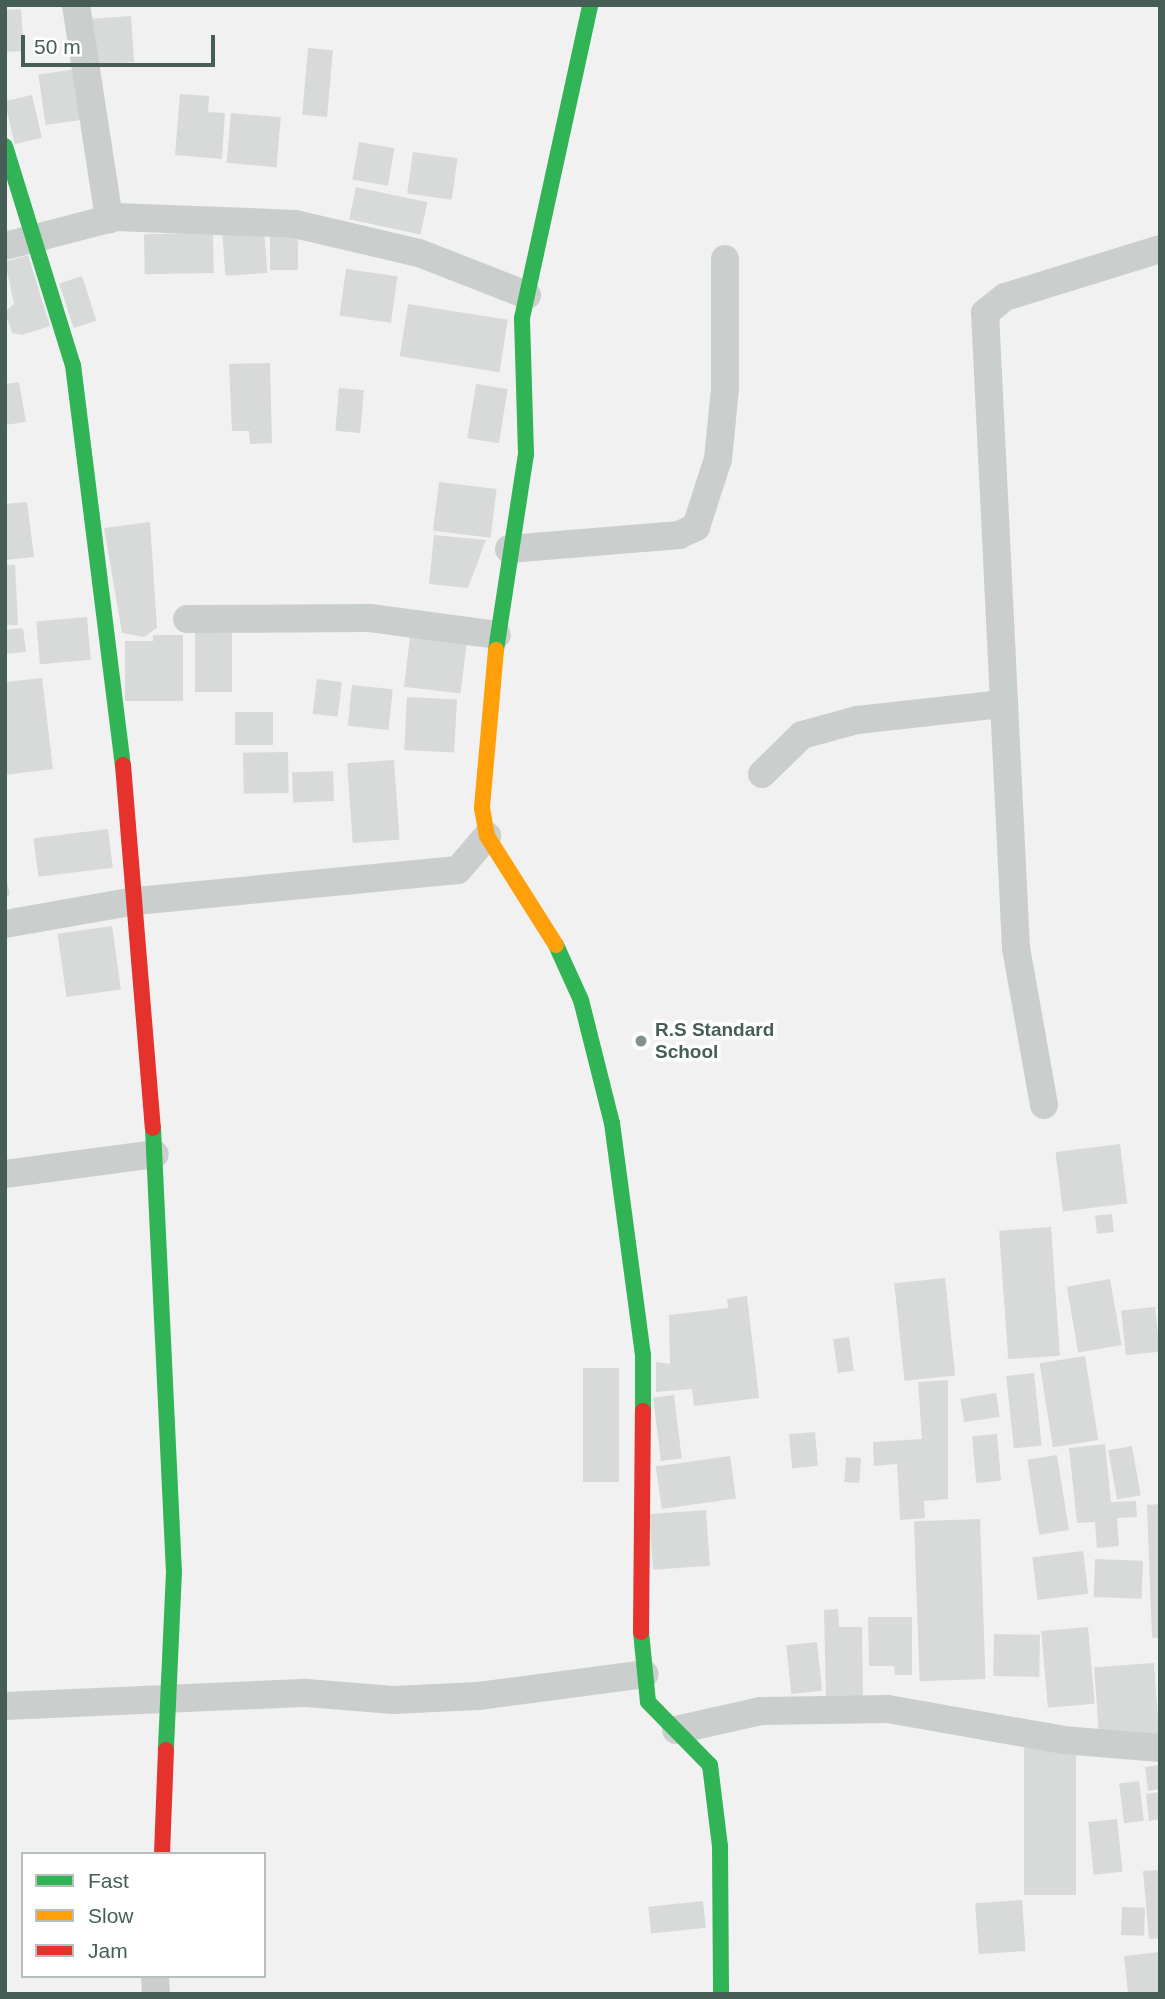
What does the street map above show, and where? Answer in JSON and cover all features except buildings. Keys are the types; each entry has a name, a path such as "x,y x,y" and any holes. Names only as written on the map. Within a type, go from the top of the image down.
{"street":[{"path":"76,5 109,219"},
{"path":"590,5 527,295 521,344 526,454 497,635 481,788 488,836 558,948 581,1000 612,1123 643,1355 646,1461 638,1550 648,1702 710,1765 713,1776 721,1994"},
{"path":"5,146 74,365 112,637 155,1154 174,1571 162,1852"},
{"path":"5,246 34,236 109,219 295,224 419,253 527,295"},
{"path":"1044,1105 1016,948 985,313 1005,297 1160,249"},
{"path":"509,549 679,536 696,527 718,459 726,389 725,259"},
{"path":"187,619 370,618 497,635"},
{"path":"762,774 802,735 857,720 1003,704"},
{"path":"5,924 136,901 458,870 488,836"},
{"path":"5,1174 155,1154"},
{"path":"5,1706 169,1697 418,1699 645,1674"},
{"path":"676,1730 761,1711 888,1709 1063,1740 1160,1748"}],"traffic: fast":[{"path":"496,650 526,454 522,318 590,5"},
{"path":"5,146 73,365 123,765"},
{"path":"556,945 581,1000 612,1123 643,1355 643,1411"},
{"path":"153,1128 174,1571 166,1750"},
{"path":"641,1632 648,1702 710,1765 720,1846 721,1994"}],"traffic: slow":[{"path":"496,650 482,808 487,836 556,945"}],"traffic: jam":[{"path":"123,765 153,1128"},
{"path":"641,1632 643,1411"},
{"path":"162,1852 166,1750"}],"place":[{"name":"R.S Standard School","path":"641,1041"}]}
